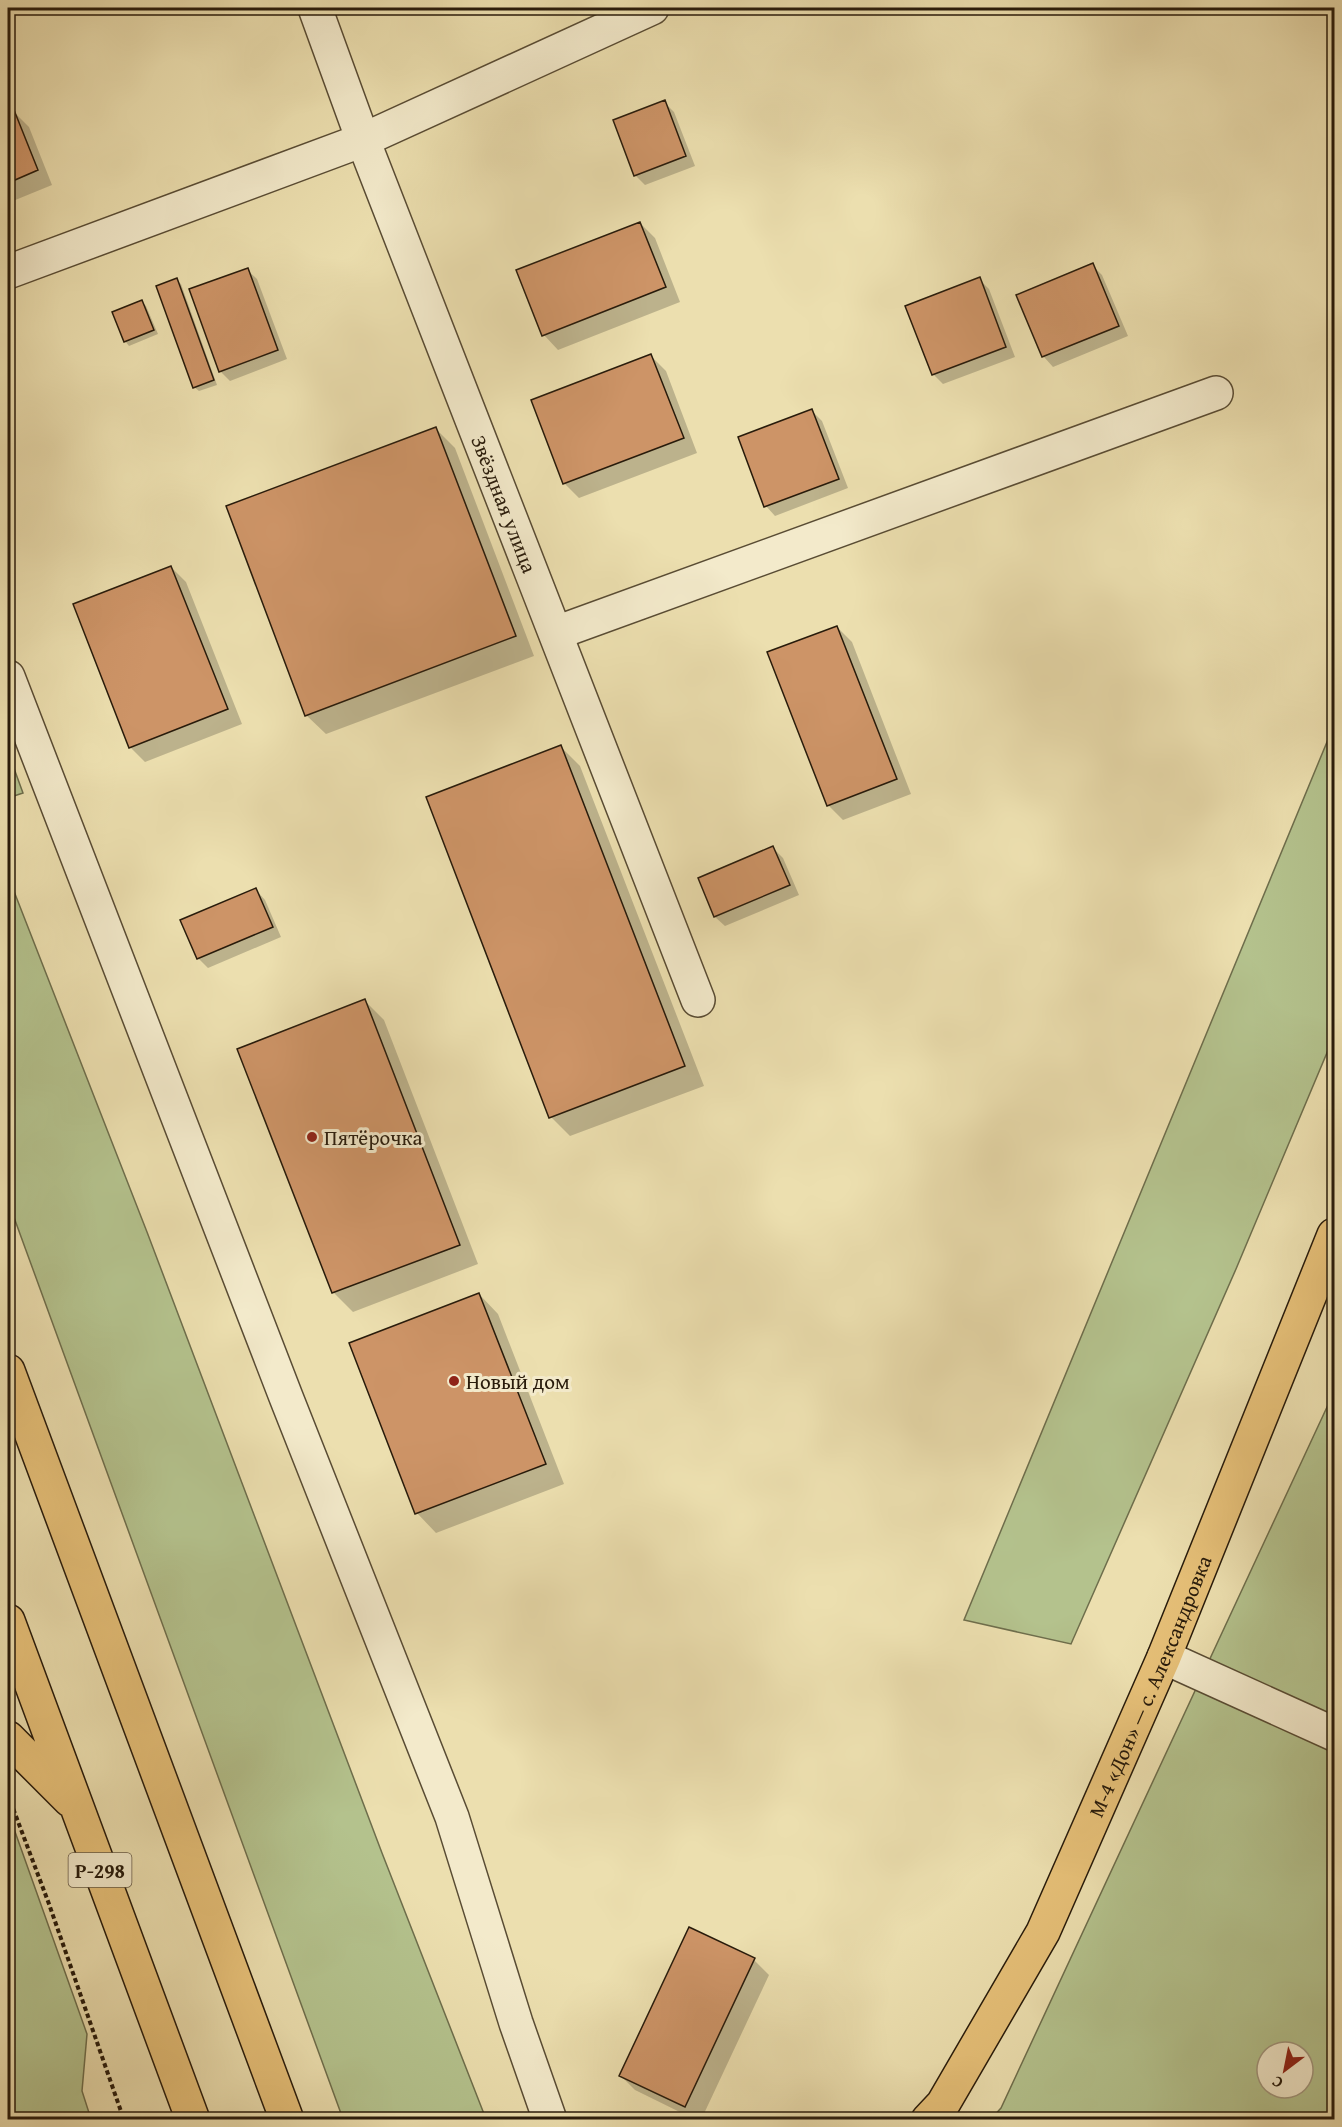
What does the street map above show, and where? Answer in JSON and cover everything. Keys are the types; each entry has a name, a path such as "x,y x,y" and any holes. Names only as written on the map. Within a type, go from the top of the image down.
{"main road":[{"name":"М-4 «Дон» — с. Александровка","path":"928,2120 943,2104 1043,1932 1164,1657 1335,1235"},
{"path":"8,1371 287,2120"},
{"name":"Р-298","path":"8,1620 193,2120"},
{"path":"8,1738 76,1806"}],"street":[{"name":"Звёздная улица","path":"315,8 363,140 698,1000"},
{"path":"8,272 363,140 652,8"},
{"path":"556,633 1216,393"},
{"path":"8,677 282,1386 452,1817 516,2023 550,2120"},
{"path":"1164,1657 1335,1734"}],"path":[{"path":"8,1795 49,1904 124,2120"}],"green space":[{"path":"1334,725 1334,1036 1236,1269 1071,1644 964,1620"},
{"path":"8,752 23,793 8,798"},
{"path":"8,876 147,1232 382,1853 486,2119 343,2119 8,1201"},
{"path":"1334,1392 1334,2119 990,2120 1001,2108"},
{"path":"8,1812 87,2034 82,2091 91,2119 8,2119"}],"building":[{"path":"665,100 686,156 634,176 613,120"},
{"path":"14,110 38,170 8,183 8,113"},
{"path":"640,222 666,287 542,336 516,270"},
{"path":"1093,263 1119,326 1042,357 1016,295"},
{"path":"248,268 278,350 219,372 189,289"},
{"path":"980,277 1006,347 932,375 905,306"},
{"path":"177,278 214,380 193,388 156,286"},
{"path":"142,300 154,330 124,342 112,312"},
{"path":"651,354 684,438 563,484 531,400"},
{"path":"812,409 839,479 764,507 738,437"},
{"path":"436,427 516,636 305,716 226,506"},
{"path":"171,566 228,709 129,748 73,604"},
{"path":"837,626 897,779 827,806 767,652"},
{"path":"561,745 685,1066 549,1118 426,797"},
{"path":"773,846 790,885 714,917 698,878"},
{"path":"256,888 273,927 197,959 180,920"},
{"path":"365,999 460,1245 332,1293 237,1049"},
{"path":"479,1293 546,1464 415,1514 349,1343"},
{"path":"689,1927 755,1958 685,2107 619,2076"}],"place":[{"name":"Пятёрочка","path":"312,1137"},
{"name":"Новый дом","path":"454,1381"}]}
